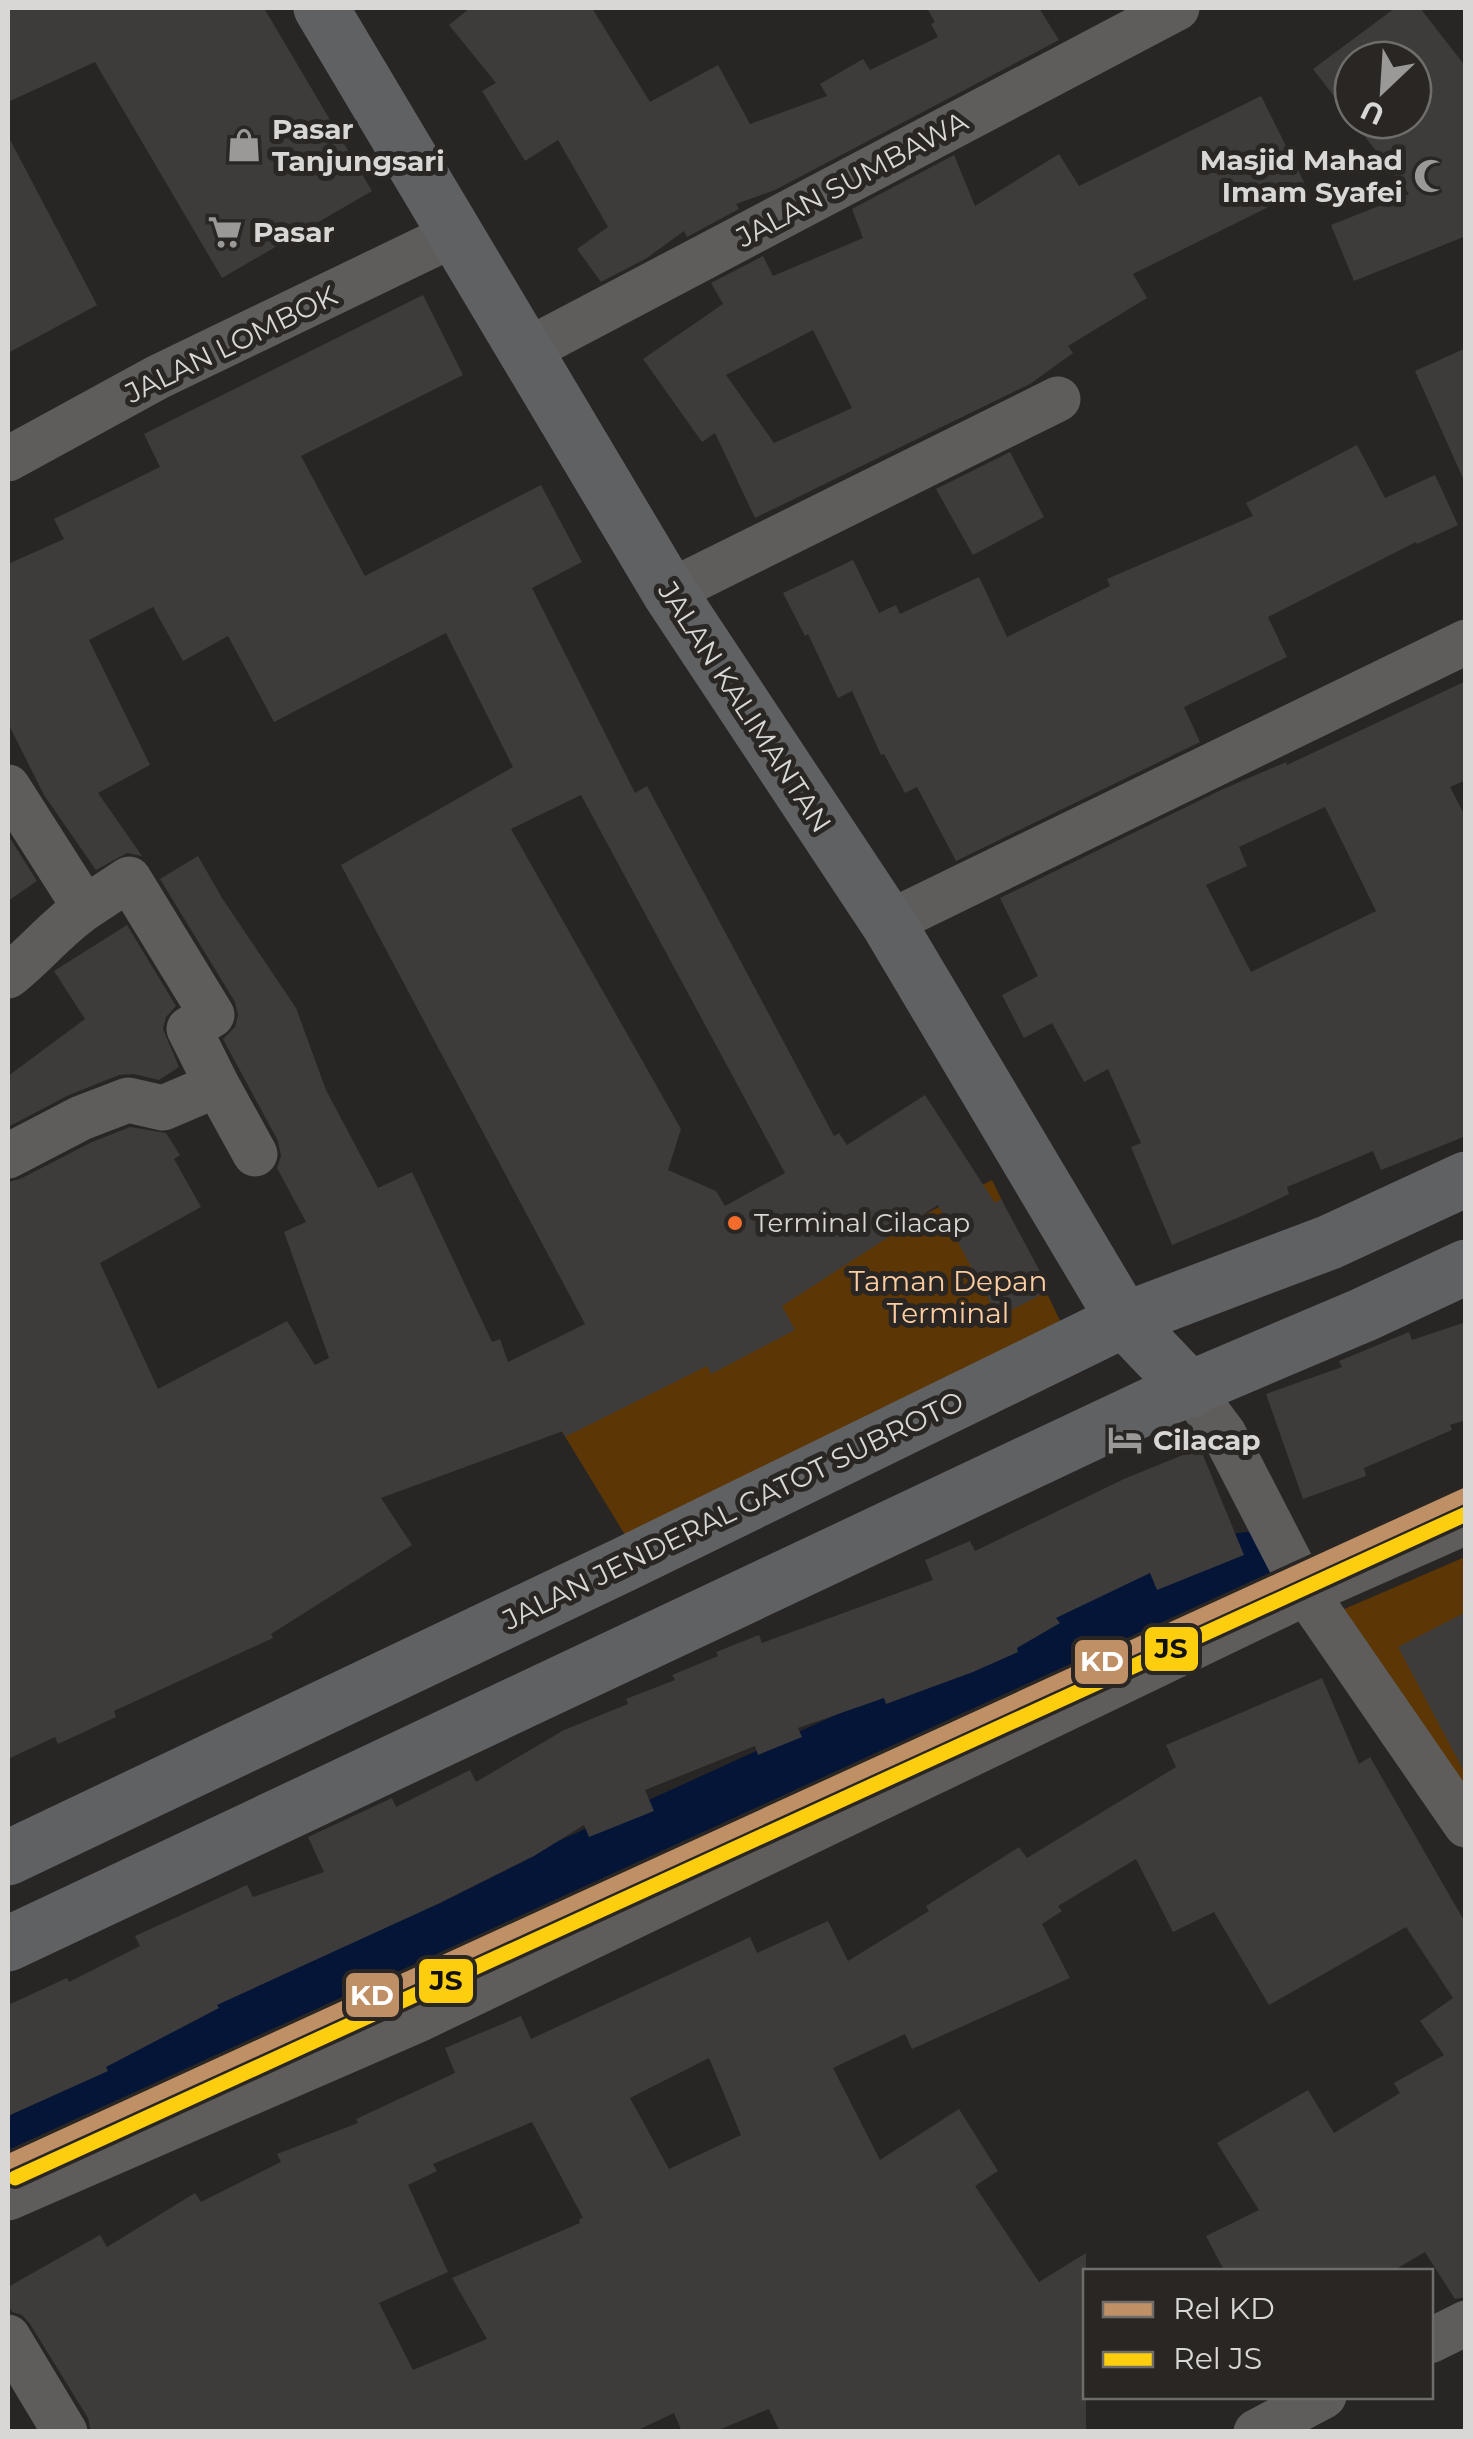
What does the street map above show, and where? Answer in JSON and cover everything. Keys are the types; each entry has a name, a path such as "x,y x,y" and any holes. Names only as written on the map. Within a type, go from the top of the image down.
{"main road":[{"name":"JALAN KALIMANTAN","path":"321,8 670,592 888,923 1124,1320 1191,1390"},
{"name":"JALAN JENDERAL GATOT SUBROTO","path":"8,1858 626,1564 1124,1320 1330,1242 1466,1178"},
{"path":"8,1944 1151,1405 1466,1267"}],"street":[{"name":"JALAN SUMBAWA","path":"526,351 1178,8"},
{"name":"JALAN LOMBOK","path":"8,460 158,378 457,233"},
{"path":"670,592 1058,399"},
{"path":"888,923 1466,642"},
{"path":"8,787 84,908"},
{"path":"8,976 39,952 68,919 130,879 212,1015 189,1029 255,1154"},
{"path":"8,1156 81,1118 128,1100 163,1108 217,1085"},
{"path":"1191,1390 1224,1434 1306,1593 1466,1825"},
{"path":"8,2198 420,2020 1306,1593 1466,1522"},
{"path":"1433,2340 1466,2324"},
{"path":"8,2337 65,2432"},
{"path":"1256,2432 1318,2399"}],"green space":[{"name":"Taman Depan Terminal","path":"992,1180 1067,1335 630,1543 547,1407"},
{"path":"1465,1557 1465,1828 1321,1619"}],"building":[{"name":"Pasar Tanjungsari","path":"8,8 264,8 372,191 222,278 95,62 8,102"},
{"path":"470,8 592,8 650,102 718,65 750,124 827,96 820,84 863,59 870,70 938,37 927,8 1039,8 1059,40 775,190 736,204 739,209 687,237 684,231 647,258 601,282 577,249 608,227 558,140 525,161 482,91 496,83 449,25"},
{"name":"Masjid Mahad Imam Syafei","path":"1395,8 1420,8 1466,67 1466,236 1354,281 1331,225 1409,194 1368,140 1433,140 1433,40 1352,40"},
{"name":"Masjid Mahad Imam Syafei","path":"1333,54 1333,95 1313,69"},
{"path":"1261,96 1307,188 1133,274 1147,298 1068,346 1073,353 1030,384 755,518 715,433 702,442 643,359 723,304 711,283 763,256 773,276 863,238 852,209 954,155 975,206 1059,154 1079,186","holes":["813,330 852,408 774,443 726,375"]},
{"path":"8,136 97,305 8,353"},
{"path":"423,295 463,375 301,456 365,576 541,485 582,562 532,588 635,793 647,786 834,1136 839,1133 847,1145 925,1095 995,1203 1001,1199 1050,1290 998,1317 938,1205 782,1306 795,1330 711,1374 707,1366 565,1437 563,1431 381,1498 412,1545 271,1634 273,1638 114,1711 116,1717 58,1744 55,1737 8,1759 8,1182 130,1127 166,1133 180,1155 174,1159 201,1207 100,1263 158,1389 287,1321 315,1365 329,1358 284,1232 306,1222 277,1168 281,1156 278,1141 223,1039 235,1027 235,1002 160,879 198,856 296,1008 326,1090 378,1188 412,1172 492,1342 500,1339 508,1362 585,1324 341,865 513,767 446,633 274,722 228,636 183,661 153,607 89,640 150,765 98,793 142,856 127,853 96,870 44,795 8,723 8,564 64,539 54,519 160,467 144,434","holes":["581,795 785,1173 725,1206 716,1191 668,1170 681,1129 511,829"]},
{"path":"1466,348 1466,485 1415,371"},
{"path":"1357,445 1385,498 1435,475 1458,525 1416,542 1268,617 1287,657 1184,707 1200,742 956,861 917,787 905,793 884,754 881,755 852,691 838,698 808,634 805,636 783,593 853,560 879,613 896,605 900,614 979,577 1007,637 1110,586 1107,579 1253,516 1246,503"},
{"path":"1010,452 1044,517 973,555 936,489"},
{"path":"1466,681 1466,780 1450,787 1466,818 1466,1136 1381,1170 1373,1151 1287,1187 1289,1194 1172,1245 1131,1147 1141,1143 1108,1069 1084,1082 1052,1023 1024,1038 1002,995 1038,976 1000,898 1221,790 1286,762 1287,765","holes":["1325,807 1376,911 1251,972 1206,885 1247,866 1239,847"]},
{"path":"8,835 37,881 8,901"},
{"path":"127,925 176,1006 166,1017 163,1029 179,1067 159,1080 119,1075 69,1095 8,1127 8,1076 85,1019 54,971"},
{"path":"1466,1322 1466,1420 1450,1425 1452,1430 1364,1468 1366,1476 1303,1499 1266,1394 1342,1367 1339,1361 1409,1332 1412,1340"},
{"path":"1200,1448 1244,1555 1157,1590 1150,1573 1056,1618 1060,1623 1017,1648 1018,1652 973,1672 886,1704 884,1698 798,1728 802,1737 758,1755 755,1746 645,1790 654,1811 589,1837 584,1825 534,1856 217,2005 219,2008 106,2067 108,2071 8,2116 8,2005 67,1978 69,1982 140,1946 135,1936 247,1885 253,1897 324,1872 308,1837 392,1798 396,1807 470,1770 476,1782 564,1730 675,1680 672,1675 718,1656 716,1652 759,1635 762,1643 933,1580 925,1560 970,1541 975,1551 1124,1479"},
{"path":"1466,1612 1466,1775 1398,1647"},
{"path":"1322,1678 1359,1764 1370,1757 1466,1924 1466,2297 1455,2299 1425,2252 1396,2269 1223,2269 1206,2236 1259,2210 1217,2143 1308,2090 1334,2133 1400,2093 1394,2083 1444,2055 1420,2021 1453,1998 1406,1927 1269,2005 1214,1912 1173,1932 1136,1859 1058,1906 1062,1911 1042,1924 1070,1978 912,2049 905,2034 833,2068 880,2160 959,2109 998,2171 975,2186 1039,2282 1086,2253 1086,2432 780,2432 769,2409 714,2432 682,2432 674,2413 634,2432 91,2432 88,2418 30,2324 22,2315 12,2312 8,2304 8,2287 100,2235 107,2247 195,2193 201,2202 281,2162 277,2154 358,2123 356,2119 455,2073 445,2048 521,2016 531,2039 750,1937 757,1953 828,1921 848,1961 929,1911 926,1906 1019,1847 1027,1858 1176,1767 1166,1745","holes":["709,2058 741,2135 669,2169 630,2098","532,2122 583,2218 580,2223 452,2278 487,2339 413,2370 379,2303 448,2272 408,2185 437,2171 433,2164"]}],"waterway":[{"path":"8,2140 1247,1576"}],"rail line":[{"name":"KD","path":"8,2162 1466,1495"},
{"name":"JS","path":"15,2178 1466,1514"}],"place":[{"name":"Pasar Tanjungsari","path":"244,145"},
{"name":"Masjid Mahad Imam Syafei","path":"1431,176"},
{"name":"Pasar","path":"225,232"},
{"name":"Terminal Cilacap","path":"735,1223"},
{"name":"Cilacap","path":"1125,1440"}]}
